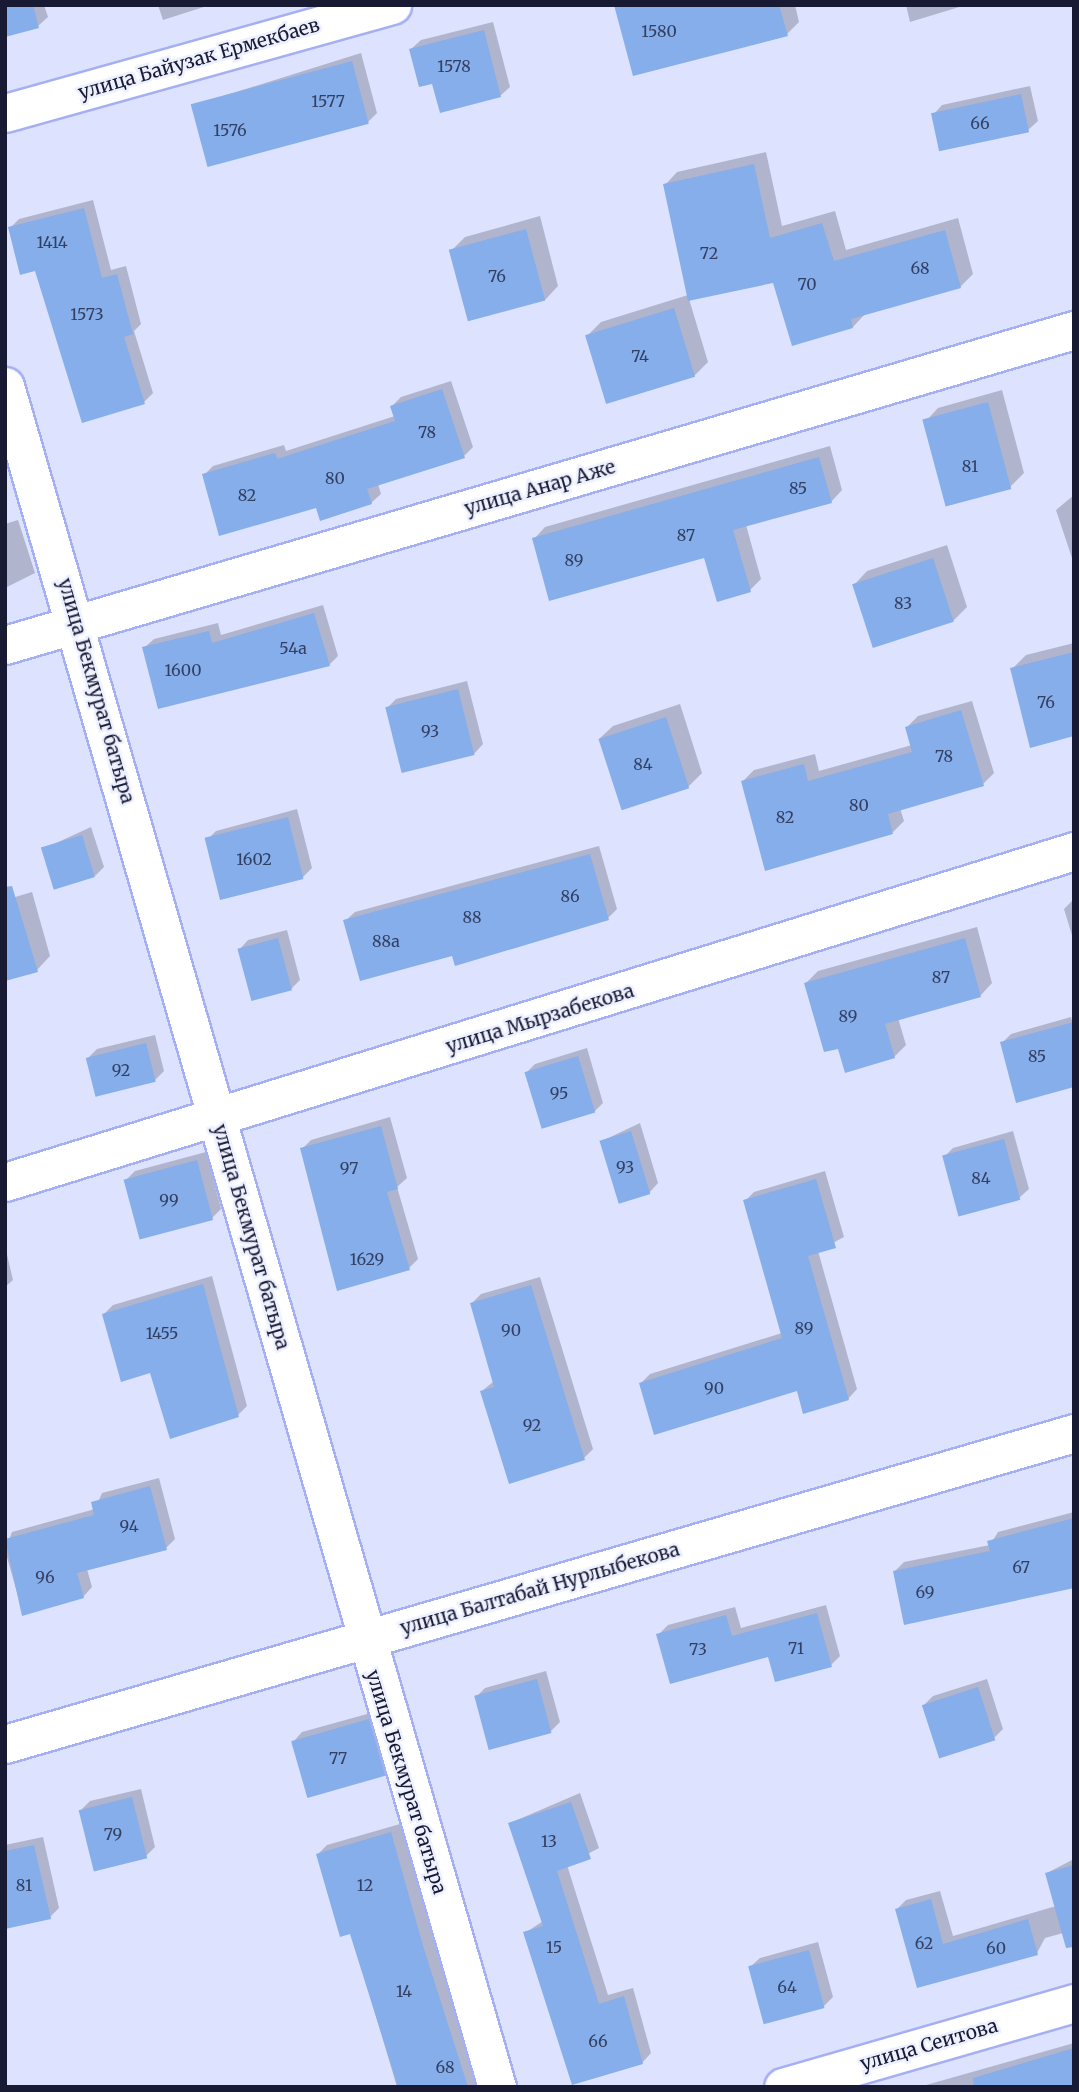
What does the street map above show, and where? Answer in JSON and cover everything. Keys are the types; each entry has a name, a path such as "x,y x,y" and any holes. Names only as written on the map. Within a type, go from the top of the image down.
{"street":[{"name":"улица Байузак Ермекбаев","path":"5,113 392,5"},
{"name":"улица Анар Аже","path":"5,645 1074,330"},
{"name":"улица Бекмурат батыра","path":"5,386 77,624 364,1640 497,2087"},
{"name":"улица Мырзабекова","path":"5,1182 218,1120 1074,851"},
{"name":"улица Балтабай Нурлыбекова","path":"5,1744 1074,1433"},
{"name":"улица Сеитова","path":"783,2087 1074,2003"}],"building":[{"path":"5,5 33,5 39,28 5,37"},
{"path":"614,5 779,5 788,36 633,76"},
{"path":"484,30 501,97 440,113 432,84 419,87 409,49"},
{"path":"352,61 369,124 208,167 191,104"},
{"path":"1021,94 1029,132 939,151 931,113"},
{"path":"754,164 770,238 822,223 834,261 945,230 961,288 851,319 853,328 792,346 773,283 688,301 663,184"},
{"path":"84,208 102,278 117,274 133,334 124,337 145,404 82,423 35,271 20,275 8,227"},
{"path":"526,229 545,300 468,321 449,250"},
{"path":"674,308 695,377 606,404 585,335"},
{"path":"442,389 465,458 367,489 372,504 320,521 316,508 219,536 202,474 275,453 277,459 395,421 390,406"},
{"path":"988,402 1011,489 946,507 922,420"},
{"path":"819,457 832,503 733,530 751,592 717,602 704,558 549,601 532,538"},
{"path":"933,558 954,622 873,648 852,584"},
{"path":"314,613 330,666 158,709 142,647 209,631 212,643"},
{"path":"1074,652 1074,736 1030,748 1010,668"},
{"path":"458,689 474,755 402,773 385,707"},
{"path":"961,710 984,786 888,814 893,834 765,871 741,781 804,764 808,781 912,752 905,727"},
{"path":"666,717 689,788 622,810 598,739"},
{"path":"288,817 303,879 220,900 205,838"},
{"path":"82,835 95,877 54,890 41,848"},
{"path":"590,854 609,920 455,966 452,956 360,981 343,920"},
{"path":"12,886 38,972 5,981 5,887"},
{"path":"278,938 292,990 251,1001 237,949"},
{"path":"965,938 981,997 885,1024 895,1058 845,1073 838,1049 824,1052 804,983"},
{"path":"1074,1022 1074,1087 1016,1103 1000,1042"},
{"path":"146,1043 156,1082 96,1097 86,1058"},
{"path":"578,1056 595,1112 542,1129 524,1072"},
{"path":"381,1126 398,1189 387,1192 410,1270 337,1291 300,1148"},
{"path":"631,1131 650,1194 619,1204 599,1141"},
{"path":"1004,1139 1020,1200 958,1216 942,1156"},
{"path":"197,1160 213,1220 140,1240 124,1180"},
{"path":"816,1179 836,1248 808,1256 849,1400 803,1414 797,1391 654,1435 639,1383 782,1338 743,1200"},
{"path":"203,1284 239,1417 170,1439 150,1373 121,1382 102,1314"},
{"path":"531,1285 585,1460 509,1484 480,1391 494,1387 470,1303"},
{"path":"150,1486 167,1550 77,1573 84,1598 22,1616 5,1539 94,1515 91,1502"},
{"path":"1074,1518 1074,1588 904,1625 893,1571 990,1551 987,1541"},
{"path":"817,1613 832,1667 775,1682 768,1657 670,1684 656,1634 726,1615 732,1636"},
{"path":"537,1679 551,1733 489,1750 474,1696"},
{"path":"978,1687 995,1740 939,1758 922,1705"},
{"path":"369,1719 385,1776 307,1798 291,1741"},
{"path":"132,1797 147,1858 94,1871 79,1810"},
{"path":"571,1802 591,1859 557,1871 599,2004 624,1996 643,2064 572,2085 523,1932 543,1926 508,1823"},
{"path":"391,1832 424,1949 468,2087 398,2087 350,1934 340,1937 316,1854"},
{"path":"34,1845 51,1919 5,1929 5,1851"},
{"path":"1074,1865 1074,1947 1066,1948 1045,1873"},
{"path":"931,1899 943,1944 1028,1919 1038,1955 917,1988 895,1909"},
{"path":"809,1950 825,2008 764,2024 748,1966"},
{"path":"1074,2048 1074,2087 974,2087 973,2078"}]}
